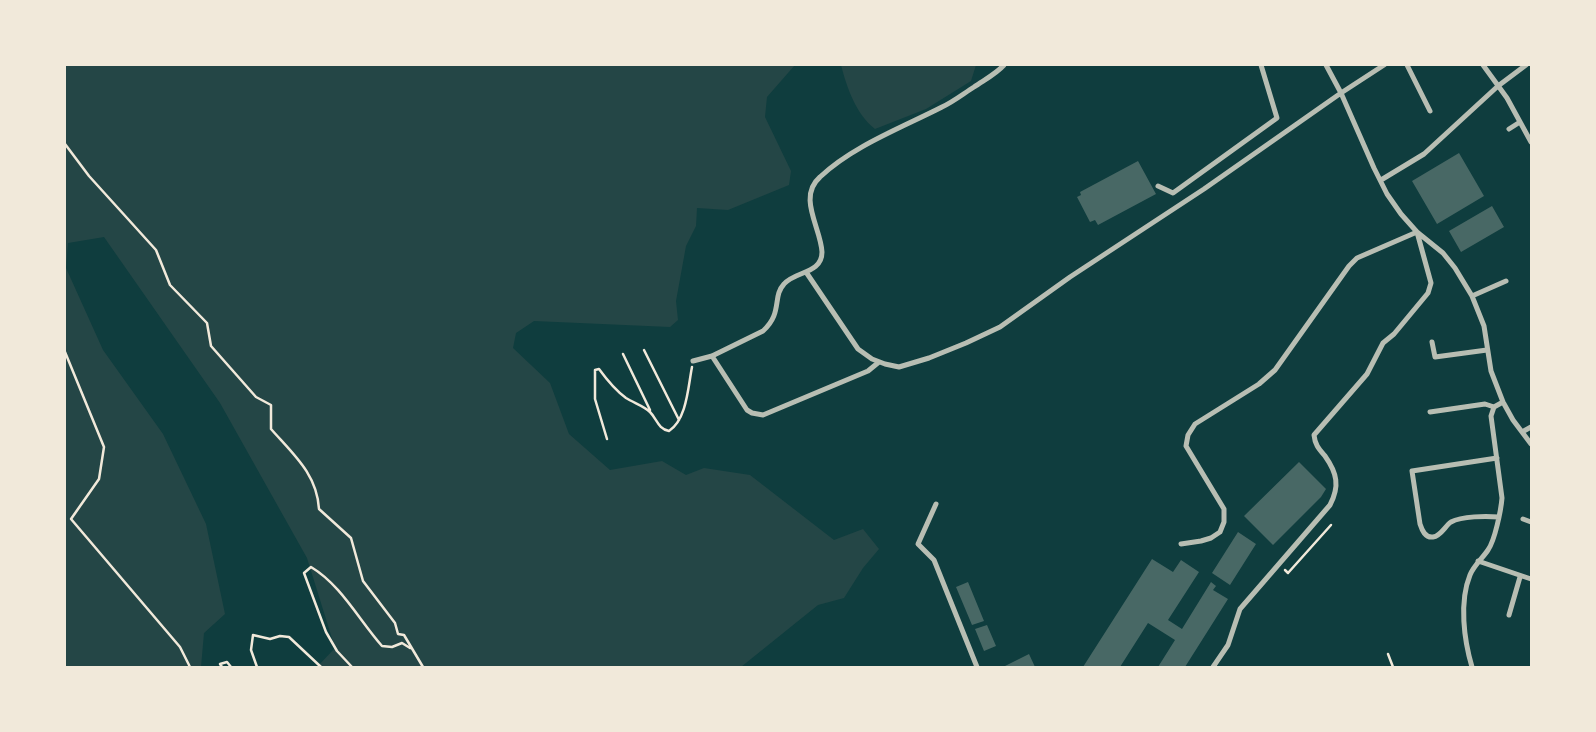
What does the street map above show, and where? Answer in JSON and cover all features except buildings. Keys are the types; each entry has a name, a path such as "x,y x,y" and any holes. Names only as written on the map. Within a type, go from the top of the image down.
{"street":[{"path":"693,361 712,356 763,331 770,325 775,316 780,290 784,282 815,267 821,260 820,238 813,217 810,197 811,187 819,177 844,159 884,135 944,106 995,73 1004,65"},
{"path":"1158,186 1173,193 1277,118 1261,65"},
{"path":"1326,65 1341,93 1374,168 1394,204 1417,232 1443,253 1455,268 1472,296 1484,326 1492,371 1503,402 1531,444"},
{"path":"806,272 858,348 872,359 899,367 930,358 966,344 1000,327 1070,277 1204,189 1376,67 1384,65"},
{"path":"1407,65 1430,111"},
{"path":"1483,65 1507,98 1531,142"},
{"path":"1381,180 1424,154 1498,86 1526,65"},
{"path":"1509,129 1520,122"},
{"path":"1181,544 1201,542 1211,538 1220,532 1224,522 1224,510 1186,446 1188,434 1195,424 1259,384 1275,370 1349,266 1358,258 1417,232"},
{"path":"1213,667 1228,645 1240,609 1330,505 1337,492 1334,473 1326,458 1314,443 1314,435 1367,374 1383,343 1394,334 1428,293 1431,283 1417,232"},
{"path":"1472,296 1506,280"},
{"path":"1432,342 1435,357 1487,350"},
{"path":"712,356 747,410 763,415 868,371 879,362"},
{"path":"1472,667 1464,635 1465,595 1469,576 1492,543 1499,517 1502,498 1491,416 1494,407 1503,402"},
{"path":"1430,412 1484,404 1494,407"},
{"path":"1522,432 1531,427"},
{"path":"1497,458 1412,471 1420,524 1423,532 1428,536 1434,537 1441,533 1448,524 1454,521 1484,516 1499,517"},
{"path":"936,504 918,544 934,560 977,667"},
{"path":"1523,519 1531,522"},
{"path":"1478,561 1520,577 1531,579"},
{"path":"1509,615 1520,577"}],"path":[{"path":"65,144 89,176 156,250 170,285 207,323 212,346 256,397 271,405 271,429 308,472 318,498 319,509 351,538 363,581 395,623 398,634 404,635 423,667"},
{"path":"644,350 678,420"},
{"path":"65,352 104,447 99,479 70,518 180,647 190,667"},
{"path":"623,354 650,412 664,430 669,432 674,428 684,409 693,361"},
{"path":"607,439 595,399 594,375 596,368 599,369 612,386 650,412"},
{"path":"1282,568 1288,573 1330,526"},
{"path":"352,667 337,651 326,632 304,572 311,567 322,573 382,646 392,647 402,643 411,648"},
{"path":"257,667 251,650 253,635 270,639 280,636 289,637 320,667"},
{"path":"1388,654 1393,667"},
{"path":"222,667 220,664 228,662 231,667"}],"shaded area":[{"path":"65,65 795,65 767,97 765,117 791,171 789,185 728,210 697,208 696,226 686,246 676,301 678,320 670,327 534,321 516,333 513,348 550,383 569,434 610,470 662,461 686,475 704,468 750,475 834,540 863,529 879,549 863,568 844,598 818,605 741,667 317,667 335,648 307,558 220,403 104,237 68,243 66,268 103,350 163,434 206,524 225,614 204,633 201,667 65,667"},
{"path":"841,65 976,65 971,81 926,109 875,129 857,108 846,83"}]}
